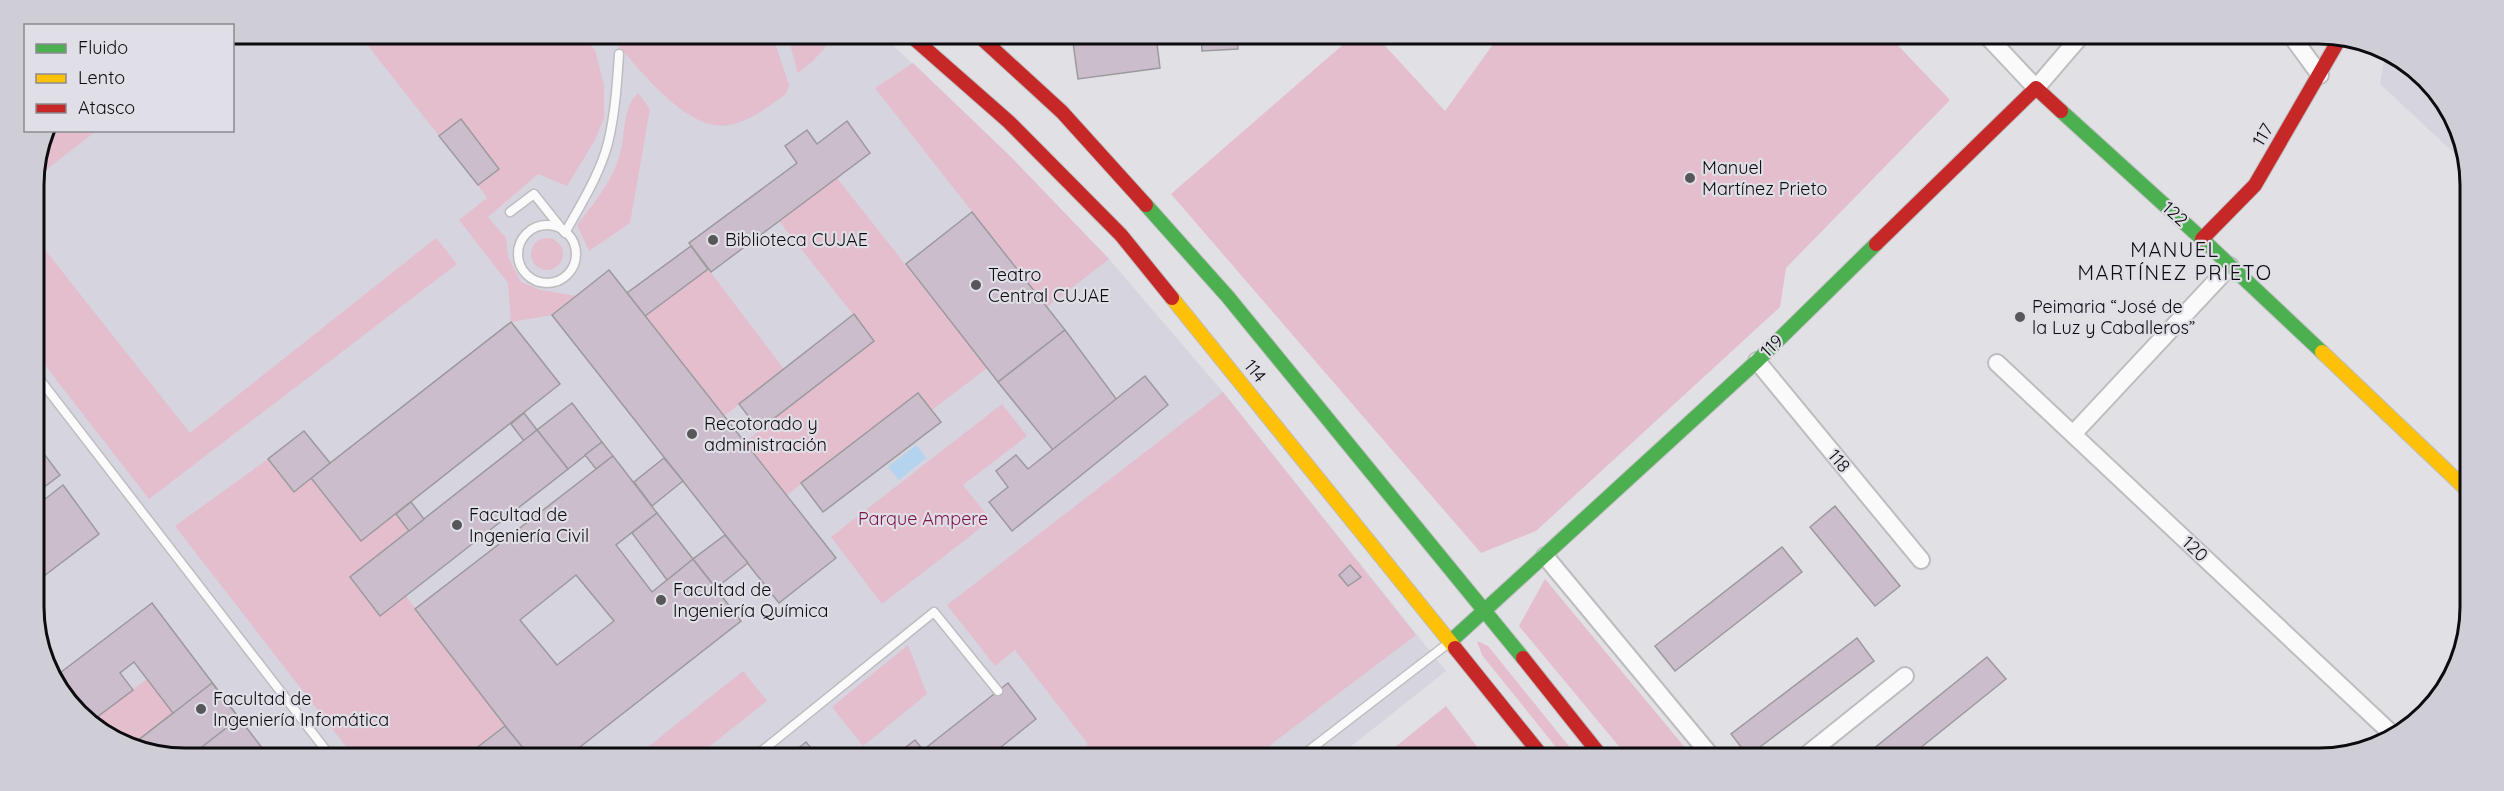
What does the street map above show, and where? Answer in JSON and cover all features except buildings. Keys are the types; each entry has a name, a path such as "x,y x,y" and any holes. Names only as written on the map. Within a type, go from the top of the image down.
{"main road":[{"name":"114","path":"920,44 1009,122 1121,235 1535,747"},
{"name":"114","path":"988,44 1062,112 1156,214 1236,306 1485,610 1594,747"},
{"name":"117","path":"2202,239 2255,185 2336,45"},
{"name":"119","path":"1451,641 1757,361 2036,88"},
{"name":"122","path":"2036,88 2202,239 2460,484"}],"street":[{"name":"122","path":"1995,44 2036,88"},
{"name":"119","path":"2036,88 2074,44"},
{"path":"2297,44 2320,75"},
{"path":"2073,434 2230,266"},
{"name":"118","path":"1757,361 1922,560"},
{"name":"120","path":"1998,363 2388,730"},
{"path":"1545,556 1704,747"},
{"path":"1828,747 1905,676"}],"lane":[{"path":"565,232 590,188 607,145 616,100 619,54"},
{"path":"510,212 534,194 565,232 574,245 576,253 568,274 553,282 543,283 526,275 518,257 519,248 523,239 538,227 557,227 565,232"},
{"path":"44,385 324,748"},
{"path":"766,748 934,612 998,691"},
{"path":"1313,747 1451,641"}],"shaded area":[{"path":"234,44 892,44 1012,158 1109,259 1223,392 1446,671 1350,747 184,748 148,743 130,737 99,718 67,685 51,652 46,634 44,607 44,175 48,148 53,132 234,132"},
{"path":"2384,59 2419,85 2442,114 2458,157 2380,84"}],"green space":[{"path":"367,44 589,44 595,50 604,85 604,118 595,140 567,186 538,174 488,217 506,238 508,256 521,282 541,290 576,296 552,315 511,322 508,283 459,220 487,198 478,185 499,169 461,119 439,136"},
{"path":"617,44 775,44 789,85 786,94 752,117 730,125 713,125 696,119 679,108 647,78"},
{"path":"790,44 828,44 813,61 798,73"},
{"path":"1344,44 1383,44 1445,111 1493,44 1897,44 1950,100 1786,268 1780,307 1536,531 1481,553 1171,194"},
{"path":"913,63 1012,158 1109,259 1047,307 875,88"},
{"path":"638,93 650,109 630,223 589,251 577,225 602,192 617,164 629,106"},
{"path":"53,132 95,132 44,171"},
{"path":"837,178 987,368 932,410 918,393 787,495 745,442 874,341 779,221"},
{"path":"436,238 457,264 149,499 44,364 44,249 190,433"},
{"path":"547,238 559,242 563,254 559,266 547,270 535,266 531,254 535,242"},
{"path":"708,269 784,369 724,416 645,316"},
{"path":"1223,392 1416,635 1267,747 1083,748 1088,744 1015,650 995,666 947,605"},
{"name":"Parque Ampere","path":"1002,404 1027,436 963,485 991,520 882,604 831,537"},
{"path":"268,459 294,492 311,478 361,541 396,514 409,531 350,577 380,615 406,596 505,726 477,748 347,748 175,526"},
{"path":"1545,579 1685,747 1620,747 1519,626"},
{"path":"1477,641 1488,646 1570,747 1556,747 1482,655"},
{"path":"908,645 927,694 863,746 832,707"},
{"path":"743,671 767,701 708,748 647,748"},
{"path":"147,679 173,713 139,740 114,729 97,717"},
{"path":"1446,706 1477,747 1395,747"}],"water":[{"path":"916,445 926,458 899,480 888,467"}],"traffic: fast":[{"path":"2061,111 2322,352"},
{"path":"1146,205 1228,297 1523,658"},
{"path":"1451,641 1757,361 1876,244"}],"traffic: slow":[{"path":"1172,298 1455,648"},
{"path":"2322,352 2460,483"}],"traffic: jam":[{"path":"920,44 1009,122 1121,235 1172,298"},
{"path":"988,44 1062,112 1146,205"},
{"path":"2202,239 2255,185 2336,45"},
{"path":"1876,244 2036,88 2061,111"},
{"path":"1455,648 1535,747"},
{"path":"1523,658 1594,747"}],"place":[{"name":"Manuel Martínez Prieto","path":"1690,178"},
{"name":"Biblioteca CUJAE","path":"713,240"},
{"name":"Teatro Central CUJAE","path":"976,285"},
{"name":"Peimaria “José de la Luz y Caballeros”","path":"2020,317"},
{"name":"Recotorado y administración","path":"692,434"},
{"name":"Facultad de Ingeniería Civil","path":"457,525"},
{"name":"Facultad de Ingeniería Química","path":"661,600"},
{"name":"Facultad de Ingeniería Infomática","path":"201,709"}],"district":[{"name":"MANUEL MARTÍNEZ PRIETO","path":"2175,262"}]}
